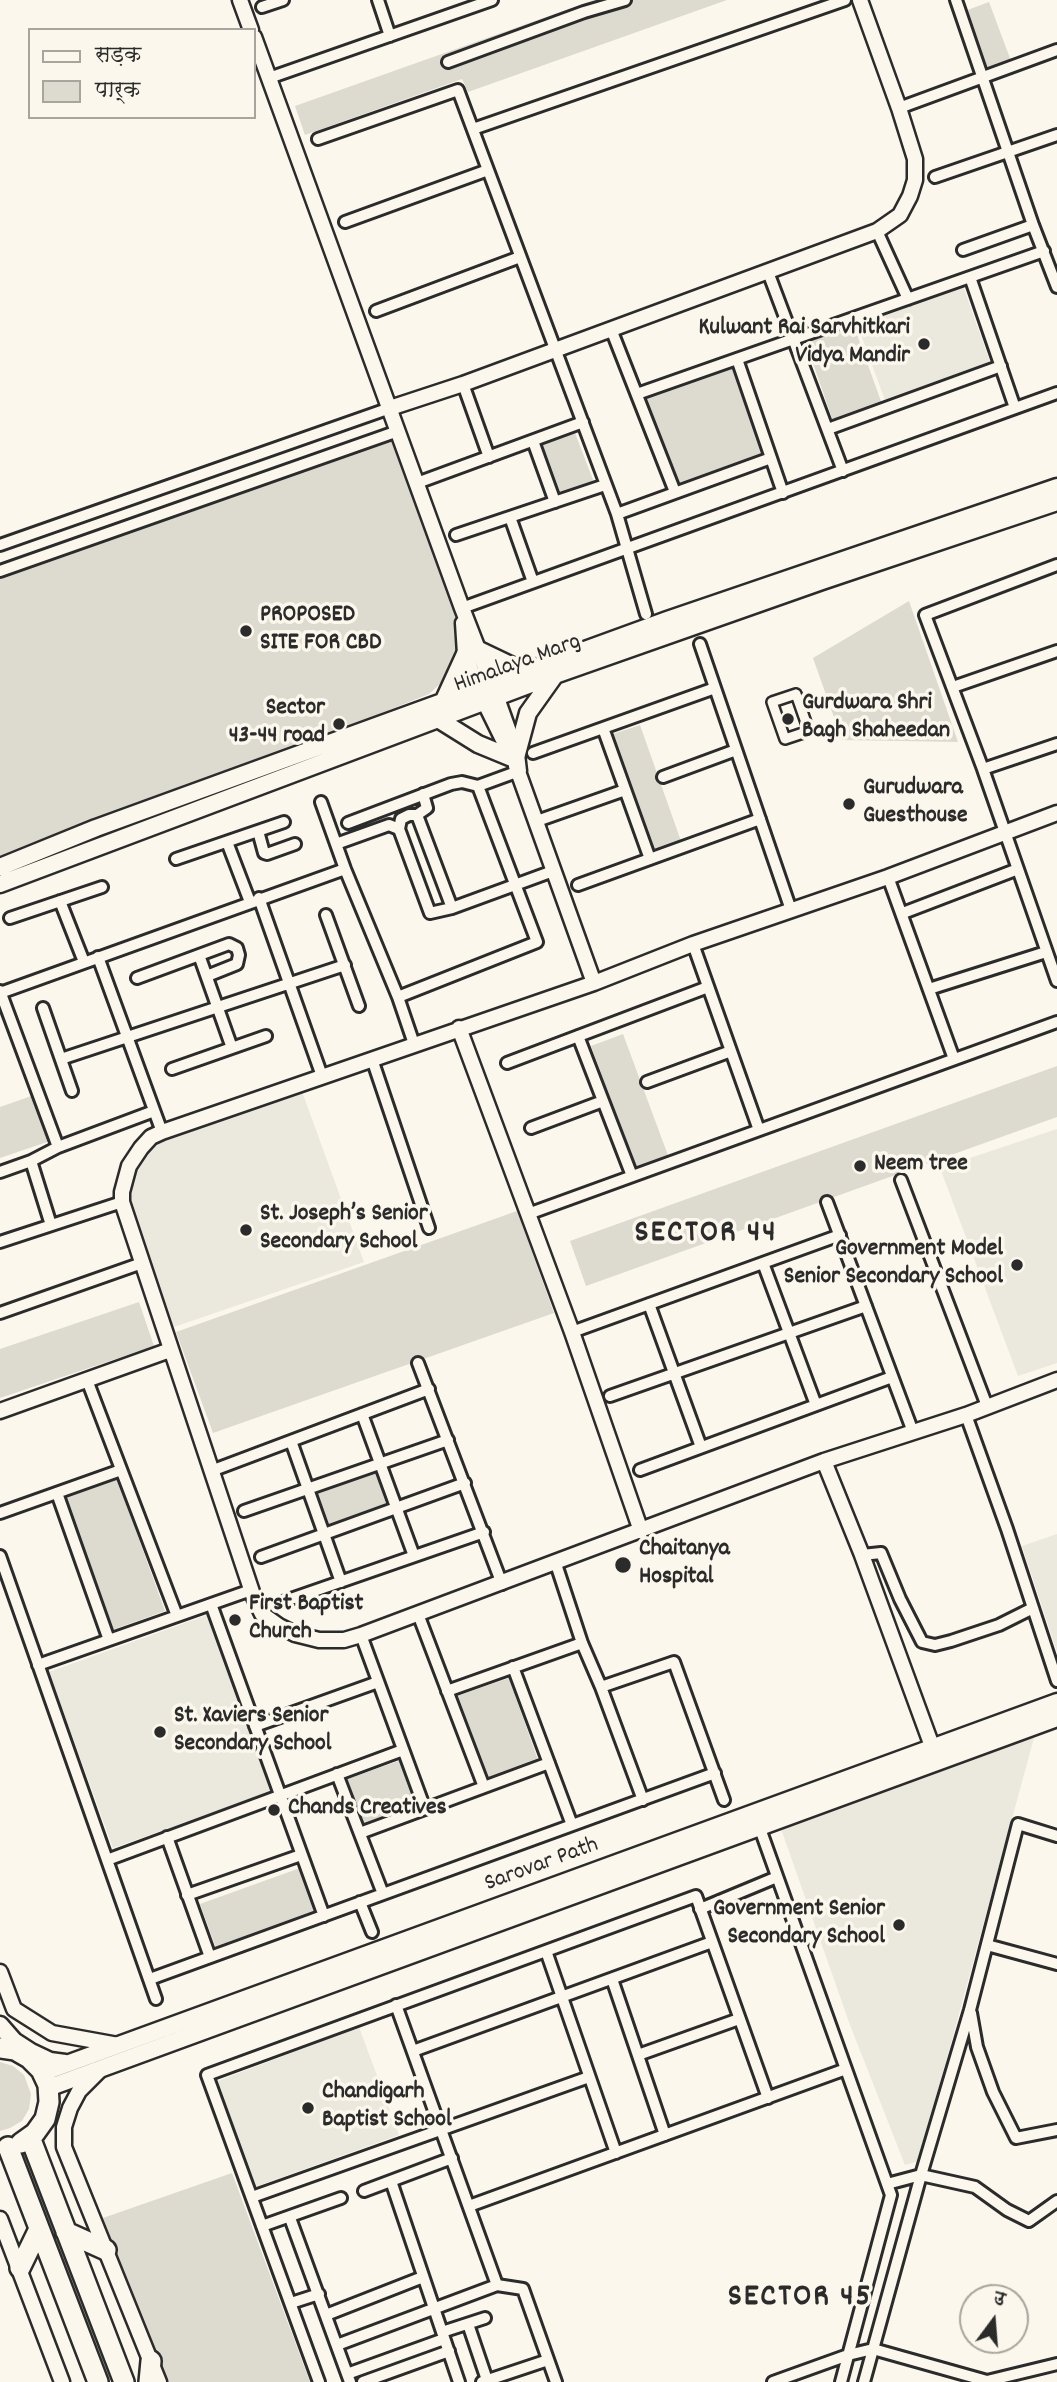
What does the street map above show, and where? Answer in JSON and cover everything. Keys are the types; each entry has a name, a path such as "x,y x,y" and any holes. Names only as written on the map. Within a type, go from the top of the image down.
{"highway":[{"path":"0,2048 22,2053 36,2064 45,2080 49,2102 45,2119 30,2137 4,2147 39,2228 98,2382"},
{"path":"30,2137 124,2382"},
{"path":"20,2268 39,2228"},
{"path":"66,2232 106,2250"},
{"path":"149,2382 150,2361"}],"main road":[{"name":"Himalaya Marg","path":"0,884 438,719 525,672 677,616 1057,486"},
{"name":"Himalaya Marg","path":"0,867 96,828 443,702 555,675 1057,502"},
{"path":"443,702 472,652 525,672"},
{"path":"438,719 478,744 521,759 528,713 555,675"},
{"name":"Sarovar Path","path":"45,2080 67,2064 934,1755 1057,1702"},
{"name":"Sarovar Path","path":"934,1755 1057,1718"},
{"name":"Sarovar Path","path":"45,2080 108,2066 756,1820"},
{"path":"0,2025 14,2041 31,2052 50,2061 67,2064"}],"street":[{"path":"240,0 250,28"},
{"path":"262,7 283,0"},
{"path":"378,0 390,36"},
{"path":"453,0 457,12"},
{"path":"269,78 492,0"},
{"path":"448,62 584,12 625,0"},
{"path":"473,129 845,0"},
{"path":"0,545 463,384 877,231 900,215 915,180 915,159 860,0"},
{"path":"958,0 1033,225 1057,287"},
{"path":"256,42 462,608 472,652 488,693 521,759 553,871 594,983"},
{"path":"899,108 1057,50"},
{"path":"318,139 458,90 617,514 646,614"},
{"path":"935,177 1057,135"},
{"path":"345,222 488,170"},
{"path":"963,250 1033,225"},
{"path":"877,231 908,299"},
{"path":"638,394 1044,251"},
{"path":"376,311 520,257"},
{"path":"768,272 844,471"},
{"path":"970,277 1015,408"},
{"path":"611,329 675,492"},
{"path":"737,359 783,493"},
{"path":"828,429 1000,366"},
{"path":"463,384 489,457"},
{"path":"462,608 1057,393"},
{"path":"417,483 583,422"},
{"path":"0,571 398,432"},
{"path":"533,441 555,502"},
{"path":"617,514 771,458"},
{"path":"456,535 605,485"},
{"path":"510,517 533,582"},
{"path":"1057,565 925,615 983,769 1057,981"},
{"path":"699,644 791,910"},
{"path":"953,687 1057,651"},
{"path":"348,823 462,782 478,786 521,759 715,688"},
{"path":"796,694 809,731 785,739 772,702 796,694"},
{"path":"603,728 650,859"},
{"path":"983,769 1057,744"},
{"path":"663,777 736,750"},
{"path":"398,997 537,942 478,786"},
{"path":"537,821 625,790"},
{"path":"423,794 426,808 417,816 401,818 399,829 430,913 515,887 553,871"},
{"path":"321,802 414,1044"},
{"path":"1057,813 888,877 693,944 594,983 162,1132 141,1148 129,1166 122,1192 122,1202 251,1590 262,1614 295,1634 319,1640 344,1640 361,1635 556,1564 824,1461 966,1415 1057,1380"},
{"path":"417,816 452,908"},
{"path":"578,885 760,819"},
{"path":"176,859 284,822"},
{"path":"336,844 389,825 399,829"},
{"path":"258,831 264,853 295,844"},
{"path":"227,842 255,900 322,1076"},
{"path":"58,1147 0,992 345,869"},
{"path":"903,913 1018,869"},
{"path":"888,877 954,1059"},
{"path":"10,918 102,887"},
{"path":"60,901 84,962"},
{"path":"326,915 359,1006"},
{"path":"137,978 229,944 237,948 237,964 206,976"},
{"path":"693,944 759,1130"},
{"path":"929,989 1046,952"},
{"path":"199,955 232,1048"},
{"path":"98,957 162,1132"},
{"path":"61,1059 345,965"},
{"path":"507,1063 708,987"},
{"path":"43,1008 72,1091"},
{"path":"528,1214 1057,1022"},
{"path":"459,1028 572,1332 641,1531"},
{"path":"172,1069 266,1036"},
{"path":"578,1036 632,1176"},
{"path":"647,1082 731,1051"},
{"path":"372,1059 429,1228"},
{"path":"531,1128 603,1101"},
{"path":"0,1172 154,1111"},
{"path":"32,1161 51,1225"},
{"path":"901,1180 987,1406"},
{"path":"0,1242 122,1202"},
{"path":"827,1202 913,1432"},
{"path":"572,1332 839,1235"},
{"path":"0,1313 142,1263"},
{"path":"763,1263 816,1405"},
{"path":"649,1304 701,1447"},
{"path":"610,1396 866,1306"},
{"path":"0,1411 170,1350"},
{"path":"418,1363 502,1584"},
{"path":"640,1469 892,1377"},
{"path":"87,1380 177,1616"},
{"path":"211,1471 429,1389"},
{"path":"362,1414 414,1556"},
{"path":"966,1415 1057,1681"},
{"path":"244,1511 448,1440"},
{"path":"291,1441 341,1582"},
{"path":"824,1461 862,1555 934,1755"},
{"path":"0,1513 121,1470"},
{"path":"261,1557 465,1483"},
{"path":"57,1493 109,1640"},
{"path":"285,1601 484,1532"},
{"path":"862,1555 881,1553 922,1642 935,1645 951,1641 999,1625 1033,1608"},
{"path":"0,1556 156,2000"},
{"path":"556,1564 582,1643 643,1800"},
{"path":"38,1665 251,1590"},
{"path":"211,1604 324,1916"},
{"path":"418,1614 484,1787"},
{"path":"361,1635 425,1809"},
{"path":"447,1691 582,1643"},
{"path":"601,1687 674,1662 724,1800"},
{"path":"513,1667 572,1825"},
{"path":"255,1726 378,1682"},
{"path":"107,1860 403,1750"},
{"path":"360,1833 550,1763"},
{"path":"150,1979 715,1773"},
{"path":"337,1774 383,1894"},
{"path":"756,1820 891,2195 841,2382"},
{"path":"864,2382 970,2010 1018,1824 1057,1836"},
{"path":"167,1838 210,1957"},
{"path":"187,1895 301,1855"},
{"path":"700,1909 777,1877"},
{"path":"319,2382 207,2075 696,1896 768,2098"},
{"path":"360,1902 372,1932"},
{"path":"413,2051 712,1942"},
{"path":"987,1945 1057,1964"},
{"path":"546,1951 615,2153"},
{"path":"0,1972 14,2009 52,2033 118,2045"},
{"path":"612,1979 665,2135"},
{"path":"397,2005 497,2286"},
{"path":"970,2010 977,2047 993,2092 1016,2138 1057,2130"},
{"path":"638,2055 739,2019"},
{"path":"108,2066 92,2076 74,2099 66,2117 64,2137 68,2160 159,2382"},
{"path":"469,2206 846,2069"},
{"path":"252,2197 589,2077"},
{"path":"364,2191 452,2158"},
{"path":"887,2184 921,2175 975,2187 1028,2221 1057,2201"},
{"path":"391,2181 459,2382"},
{"path":"262,2227 341,2198"},
{"path":"0,2218 62,2382"},
{"path":"289,2218 348,2378 485,2318"},
{"path":"326,2315 423,2277"},
{"path":"337,2344 497,2286 523,2289 556,2382"},
{"path":"291,2303 319,2294"},
{"path":"468,2324 492,2380 548,2360"},
{"path":"773,2382 848,2355 873,2349 987,2381 1057,2364"},
{"path":"363,2382 449,2351"}],"shaded area":[{"name":"Kulwant Rai Sarvhitkari Vidya Mandir","path":"963,286 991,365 886,403 857,324"},
{"name":"St. Joseph’s Senior Secondary School","path":"300,1086 364,1262 171,1328 129,1198 130,1181 140,1155 162,1135"},
{"name":"Government Model Senior Secondary School","path":"1057,1129 1057,1363 1018,1376 940,1168"},
{"path":"1057,1534 1057,1652 1022,1546"},
{"name":"St. Xaviers Senior Secondary School","path":"207,1615 271,1792 113,1848 49,1672"},
{"name":"Government Senior Secondary School","path":"1035,1734 919,2161 905,2165 850,2025 780,1826"},
{"name":"Chandigarh Baptist School","path":"359,2027 399,2135 255,2187 218,2081"}],"green space":[{"path":"594,0 727,0 468,92 462,79 305,135 295,106"},
{"path":"989,2 1011,61 987,70 965,11"},
{"path":"854,326 882,404 833,421 806,343"},
{"path":"732,367 765,456 676,488 644,399"},
{"name":"PROPOSED SITE FOR CBD","path":"398,431 476,651 429,694 0,867 0,571"},
{"path":"575,433 595,485 558,499 538,447"},
{"path":"909,601 958,742 842,740 813,658"},
{"path":"640,725 682,844 652,854 610,735"},
{"path":"623,1034 669,1158 637,1170 591,1046"},
{"path":"1057,1066 1057,1117 586,1286 570,1241"},
{"path":"37,1094 53,1140 0,1158 0,1107"},
{"path":"517,1211 554,1313 213,1433 176,1332"},
{"path":"139,1302 154,1346 0,1398 0,1349"},
{"path":"378,1470 390,1505 326,1527 314,1492"},
{"path":"117,1479 165,1611 112,1630 64,1498"},
{"path":"509,1678 539,1763 487,1781 457,1696"},
{"path":"401,1760 418,1806 362,1827 345,1780"},
{"path":"300,1868 316,1913 216,1948 200,1904"},
{"path":"0,2062 13,2066 24,2075 31,2094 29,2109 22,2121 0,2131"},
{"path":"232,2173 310,2382 168,2382 103,2218"}],"place":[{"name":"Kulwant Rai Sarvhitkari Vidya Mandir","path":"924,344"},
{"name":"PROPOSED SITE FOR CBD","path":"246,631"},
{"name":"Gurdwara Shri Bagh Shaheedan","path":"788,719"},
{"name":"Sector 43-44 road","path":"339,724"},
{"name":"Gurudwara Guesthouse","path":"849,804"},
{"name":"Neem tree","path":"860,1166"},
{"name":"St. Joseph’s Senior Secondary School","path":"246,1230"},
{"name":"Government Model Senior Secondary School","path":"1017,1265"},
{"name":"Chaitanya Hospital","path":"623,1565"},
{"name":"First Baptist Church","path":"235,1620"},
{"name":"St. Xaviers Senior Secondary School","path":"160,1732"},
{"name":"Chands Creatives","path":"274,1810"},
{"name":"Government Senior Secondary School","path":"899,1925"},
{"name":"Chandigarh Baptist School","path":"308,2108"}],"district":[{"name":"SECTOR 44","path":"706,1236"},
{"name":"SECTOR 45","path":"800,2300"}]}
